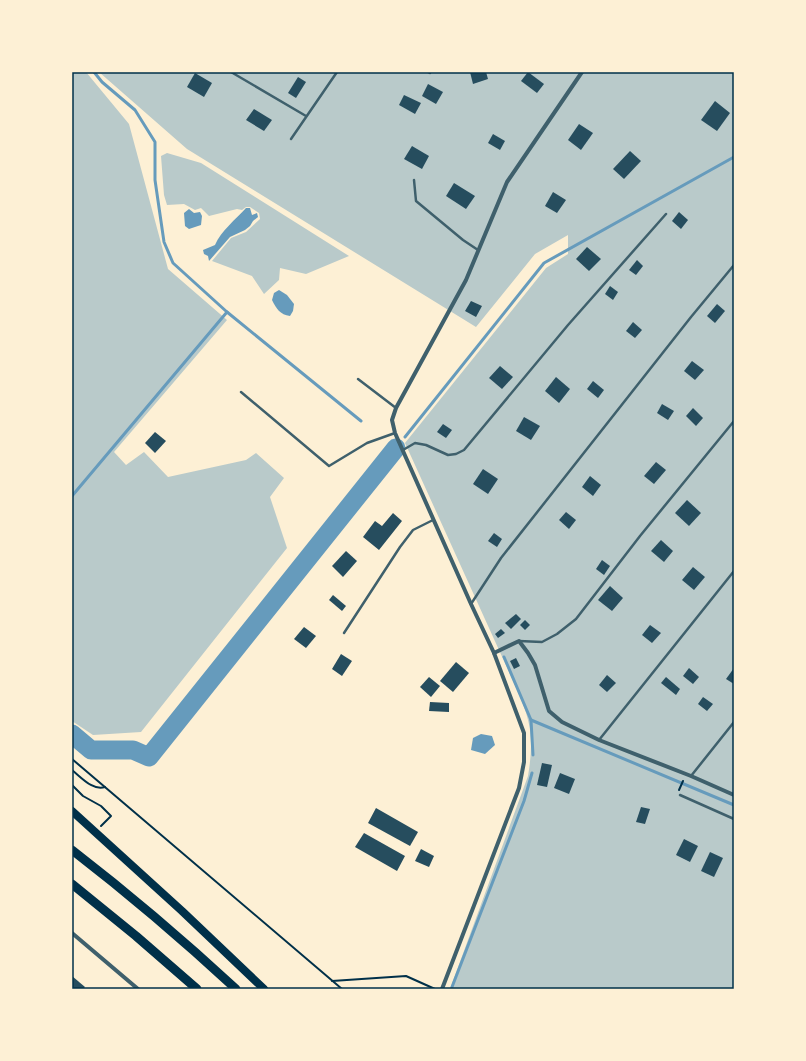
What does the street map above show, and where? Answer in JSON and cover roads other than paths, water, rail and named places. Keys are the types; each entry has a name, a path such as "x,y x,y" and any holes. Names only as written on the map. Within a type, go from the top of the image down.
{"highway":[{"path":"72,850 193,949 236,989"},
{"path":"72,885 136,936 197,989"}],"main road":[{"path":"72,811 182,911 264,989"}],"street":[{"path":"442,989 519,788 524,762 524,733 494,652 395,433 392,420 396,408 466,280 507,182 582,72"},
{"path":"494,652 519,641 535,665 549,711 562,722 599,740 691,776 734,795"},
{"path":"72,933 138,989"}],"lane":[{"path":"231,72 306,116"},
{"path":"290,139 337,72"},
{"path":"414,180 416,201 463,240 478,250"},
{"path":"403,450 415,443 426,445 448,455 456,454 464,450 568,325 666,214"},
{"path":"471,604 501,558 691,317 734,265"},
{"path":"358,379 396,408"},
{"path":"241,392 329,466 367,443 395,433"},
{"path":"519,641 542,642 557,634 576,619 640,536 734,421"},
{"path":"344,633 400,547 413,530 434,520"},
{"path":"599,740 734,570"},
{"path":"691,776 734,722"},
{"path":"680,795 734,819"}],"water":[{"path":"246,208 250,208 252,215 257,213 258,217 245,230 230,237 209,261 208,256 204,254 203,250 215,245 225,230"},
{"path":"189,209 194,213 200,212 202,216 201,225 189,229 185,226 184,213"},
{"path":"279,290 287,295 294,304 293,311 290,316 281,313 272,300 274,293"},
{"path":"481,734 492,736 495,745 485,754 471,750 473,738"}],"waterway":[{"path":"94,72 102,82 135,110 155,142 155,180 164,242 173,263 227,312 361,421"},
{"path":"405,437 544,263 734,157"},
{"path":"72,496 227,312"},
{"path":"72,734 91,750 133,750 149,757 396,448"},
{"path":"504,657 531,720 533,755"},
{"path":"531,720 734,805"},
{"path":"452,987 524,801 532,773"}]}
